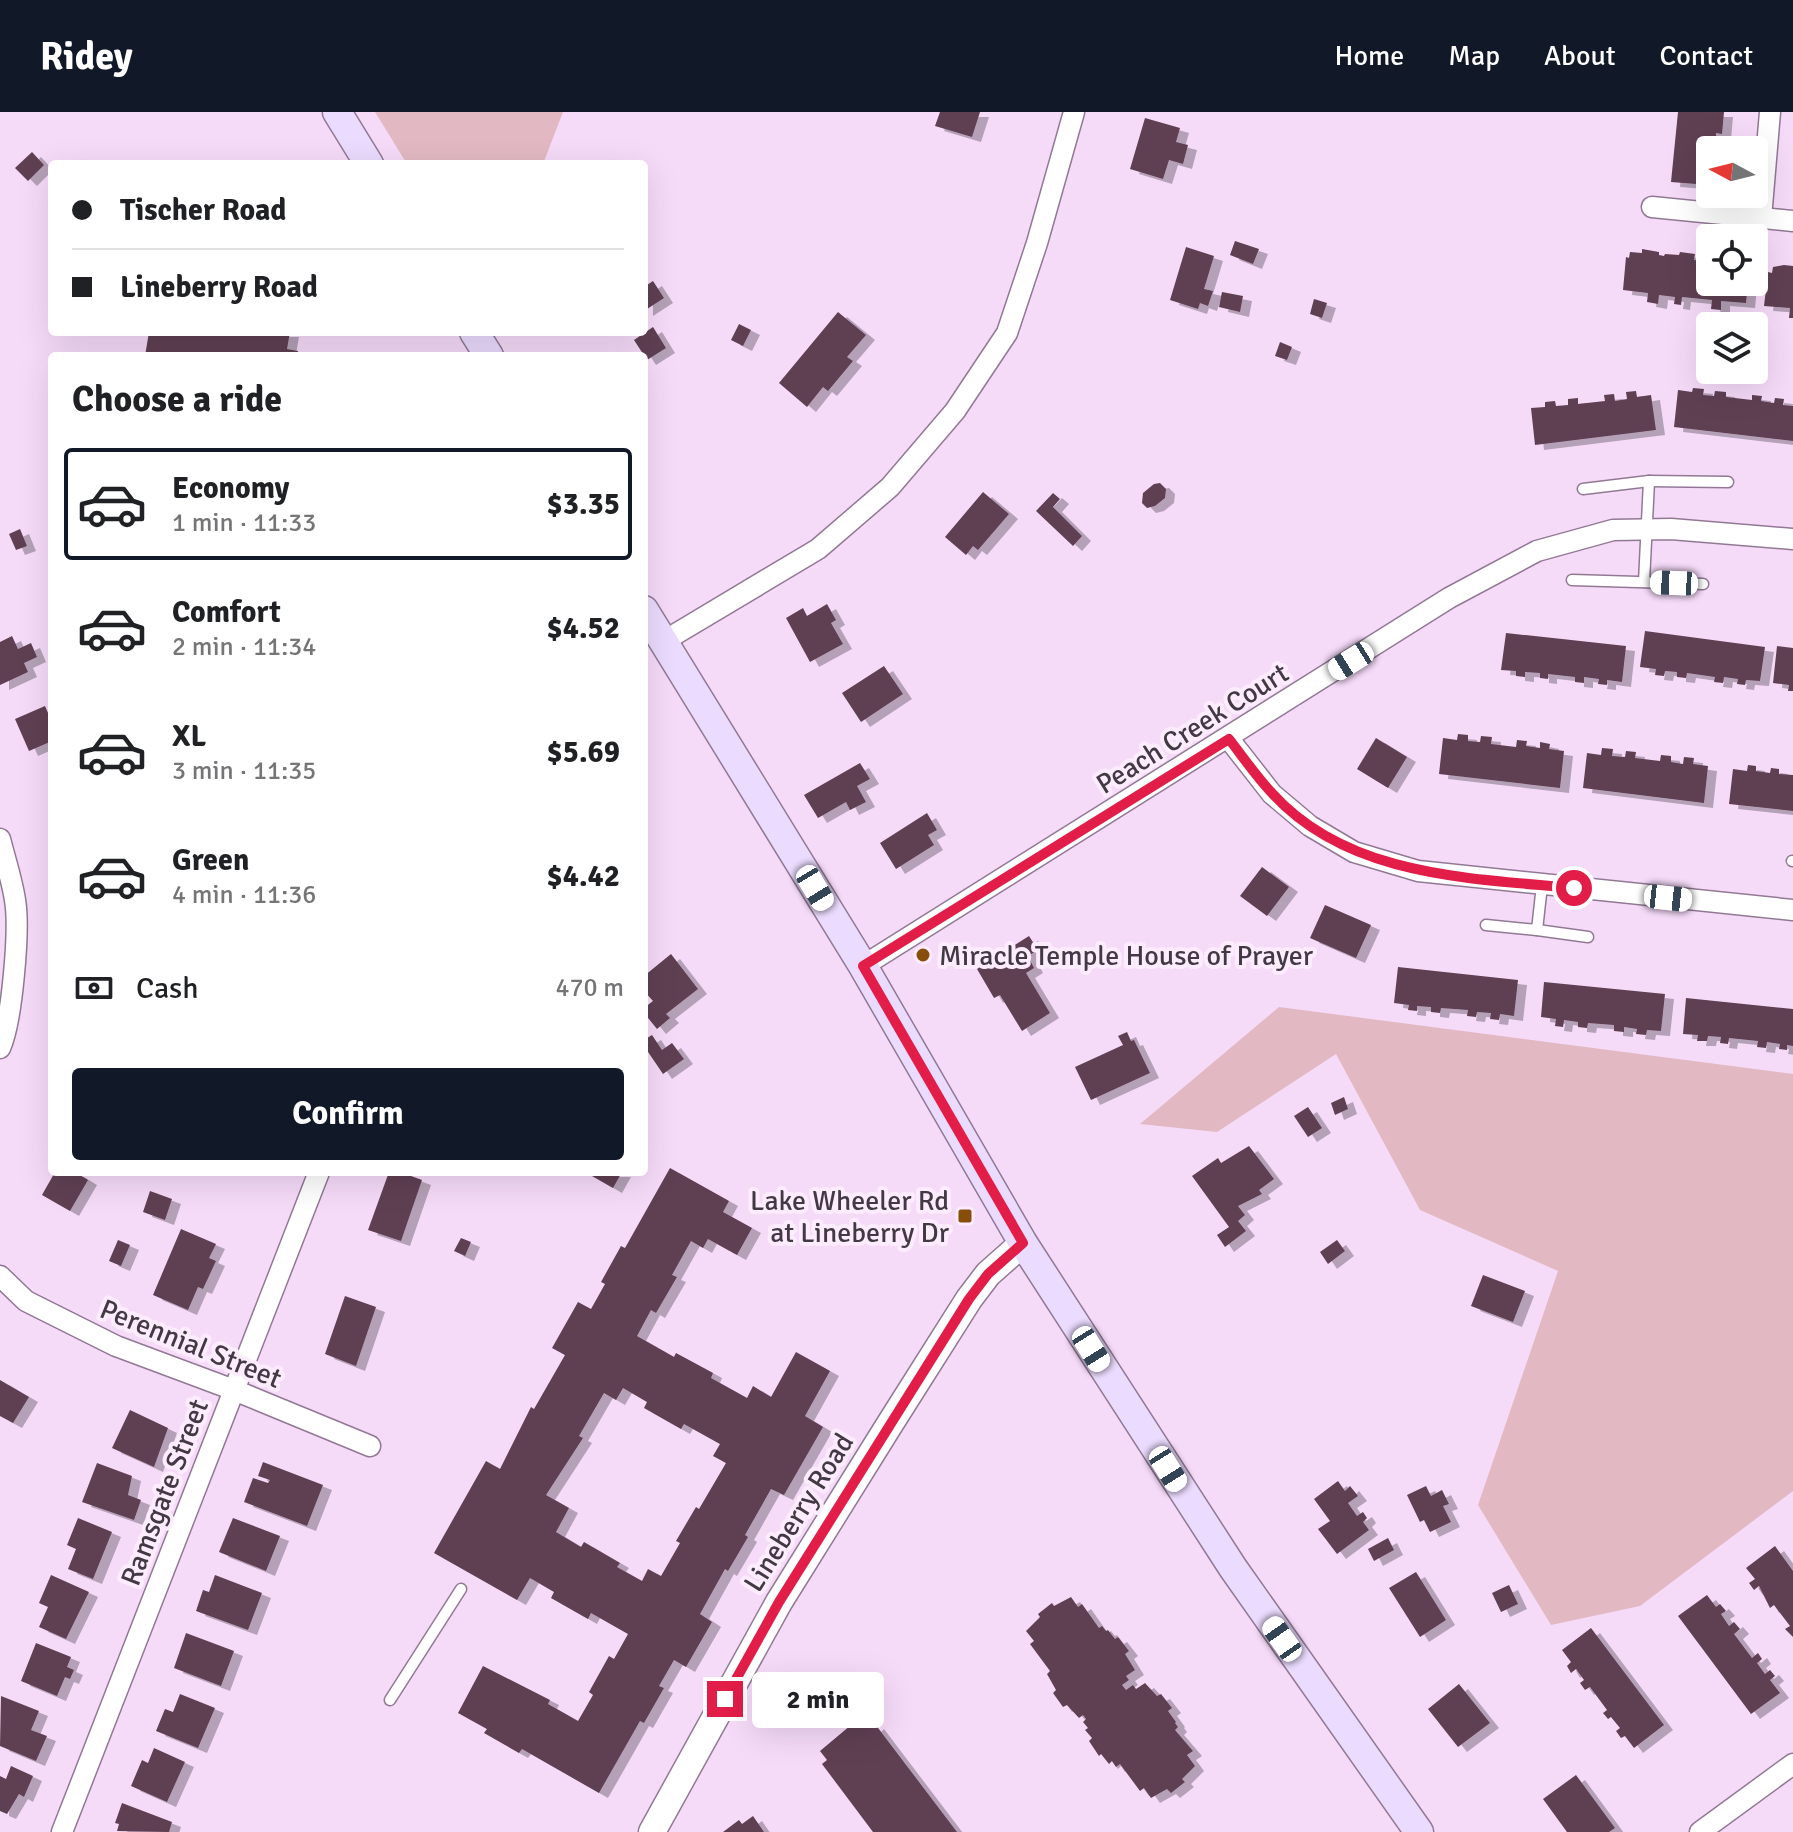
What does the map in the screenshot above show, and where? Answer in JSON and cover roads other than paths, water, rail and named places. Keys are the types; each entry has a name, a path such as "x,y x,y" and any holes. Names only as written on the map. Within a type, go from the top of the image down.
{"main road":[{"path":"337,112 367,160"},
{"path":"648,616 863,966 1023,1243 1233,1568 1419,1832"}],"street":[{"path":"664,641 818,549 890,487 955,411 1007,333 1037,243 1074,112"},
{"path":"1761,218 1770,112"},
{"path":"1652,207 1793,221"},
{"name":"Peach Creek Court","path":"863,966 1229,739 1449,598 1537,551 1613,530 1671,529 1793,539"},
{"path":"1229,739 1272,794 1310,826 1354,852 1418,871 1793,910"},
{"path":"0,839 16,903 14,972 6,1035 0,1048"},
{"name":"Ramsgate Street","path":"62,1832 317,1176"},
{"name":"Lineberry Road","path":"652,1832 779,1602 896,1415 988,1274 1023,1243"},
{"name":"Perennial Street","path":"0,1276 26,1301 116,1346 370,1446"},
{"path":"1700,1832 1793,1764"}],"lane":[{"path":"1644,582 1649,481"},
{"path":"1583,489 1649,481 1728,482"},
{"path":"1572,580 1703,584"},
{"path":"1537,930 1542,885"},
{"path":"1486,925 1588,937"},
{"path":"390,1700 461,1589"}],"place":[{"name":"Miracle Temple House of Prayer","path":"923,955"},
{"name":"Lake Wheeler Rd at Lineberry Dr","path":"965,1216"}]}
